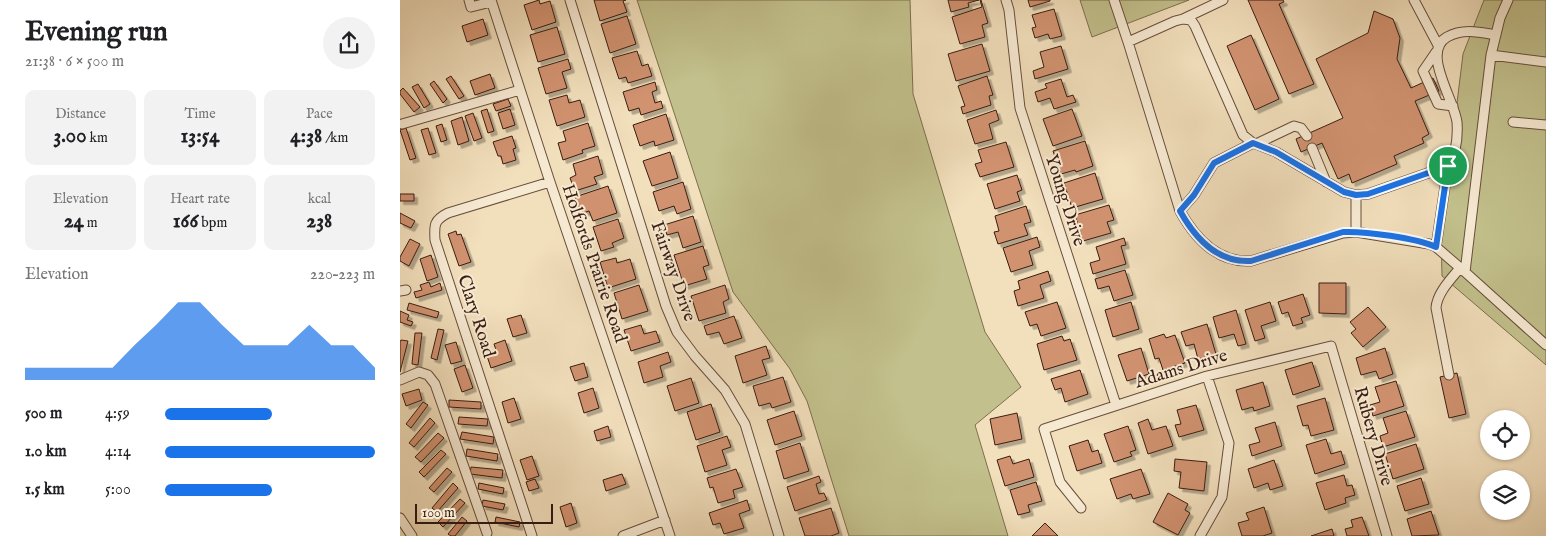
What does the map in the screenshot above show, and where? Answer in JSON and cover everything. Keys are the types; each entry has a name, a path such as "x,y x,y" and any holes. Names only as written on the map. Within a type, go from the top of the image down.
{"street":[{"path":"469,0 471,7 491,1"},
{"name":"Fairway Drive","path":"570,0 666,306 678,332 695,356 725,390 745,424 779,536"},
{"name":"Young Drive","path":"1006,0 1010,10 1020,108 1116,405"},
{"path":"1114,0 1180,211 1190,229 1201,242 1228,258 1239,262 1251,261 1343,232 1356,232 1421,242 1436,247 1546,345"},
{"path":"1183,19 1223,0"},
{"path":"1414,0 1438,50 1437,65 1453,106 1457,123 1456,146 1454,157 1448,166 1436,247"},
{"path":"1449,375 1436,308 1437,301 1448,282 1462,270 1491,55 1500,18 1508,0"},
{"name":"Holfords Prairie Road","path":"491,1 670,536"},
{"path":"1128,42 1175,20 1190,20 1195,26 1243,135 1344,192 1356,195 1368,194 1448,166"},
{"path":"1453,106 1438,104 1424,70 1442,41 1455,33 1471,31 1496,35"},
{"path":"1491,55 1546,62"},
{"path":"402,124 520,90"},
{"path":"1513,122 1546,125"},
{"path":"1180,211 1194,195 1214,163 1294,126 1302,128 1307,136"},
{"path":"1312,148 1326,182"},
{"name":"Clary Road","path":"532,536 435,240 434,228 439,218 448,213 550,182"},
{"path":"1356,195 1356,232"},
{"name":"Adams Drive","path":"1081,508 1060,482 1044,429 1207,376 1331,346"},
{"name":"Rubery Drive","path":"1331,346 1387,536"},
{"path":"400,380 420,372 428,375 435,384 487,533"},
{"path":"1200,536 1222,497 1229,443 1207,376"},
{"path":"400,518 412,536"},
{"path":"623,536 665,520"}],"shaded area":[{"path":"637,0 910,0 913,94 985,332 1021,387 975,425 1008,536 849,536 807,401 790,369 733,292"},
{"path":"1080,0 1189,0 1092,37"},
{"path":"1484,0 1546,0 1546,365 1442,276 1441,233 1463,54"}],"building":[{"path":"539,0 540,4 550,1 556,22 532,30 524,5"},
{"path":"594,0 626,0 623,1 627,12 600,21"},
{"path":"948,0 979,0 968,3 969,7 951,12"},
{"path":"980,0 988,23 982,25 985,37 960,44 952,17 982,7"},
{"path":"1028,0 1050,0 1050,1 1030,7"},
{"path":"1248,0 1283,0 1284,2 1279,4 1314,84 1289,94"},
{"path":"1054,9 1062,36 1050,39 1048,34 1035,38 1032,28 1036,27 1032,15"},
{"path":"1374,11 1393,19 1400,38 1397,59 1411,88 1433,78 1439,91 1415,101 1429,134 1422,138 1424,143 1394,156 1397,164 1352,183 1349,174 1338,179 1322,143 1301,152 1296,139 1343,118 1316,59 1368,33"},
{"path":"627,16 636,44 610,53 601,24"},
{"path":"483,19 488,35 467,42 462,26"},
{"path":"557,27 565,54 538,62 530,35"},
{"path":"1251,35 1279,99 1255,110 1227,46"},
{"path":"982,44 990,71 956,81 948,54"},
{"path":"1061,46 1068,69 1035,79 1033,71 1044,67 1040,52"},
{"path":"637,51 642,66 648,64 652,76 628,83 626,77 619,79 612,58"},
{"path":"568,59 571,69 562,72 567,88 546,94 538,68"},
{"path":"490,74 495,88 475,95 470,81"},
{"path":"451,76 464,96 459,99 446,79"},
{"path":"987,76 993,95 989,96 991,105 963,114 961,107 965,106 958,86"},
{"path":"1061,79 1067,97 1073,95 1076,102 1054,109 1050,98 1038,102 1035,92 1047,88 1045,84"},
{"path":"434,81 447,99 443,103 430,84"},
{"path":"655,82 657,90 652,92 655,103 661,101 663,108 641,115 639,108 629,111 623,92"},
{"path":"418,84 430,104 424,108 412,87"},
{"path":"403,88 420,107 414,112 400,94"},
{"path":"567,95 569,103 580,100 585,117 557,126 549,100"},
{"path":"508,99 511,106 496,111 493,104"},
{"path":"487,109 494,131 488,133 481,111"},
{"path":"510,109 515,125 503,129 498,113"},
{"path":"1072,109 1082,136 1053,146 1043,119"},
{"path":"996,110 999,120 989,124 993,139 975,144 967,120"},
{"path":"473,113 482,138 474,141 465,116"},
{"path":"666,114 674,140 655,146 654,141 640,146 633,125"},
{"path":"462,117 469,141 458,145 451,121"},
{"path":"588,123 595,146 582,150 583,153 563,160 558,143 566,141 563,131"},
{"path":"442,124 447,140 441,142 436,126"},
{"path":"406,128 416,158 410,160 400,130"},
{"path":"428,128 436,153 429,155 421,130"},
{"path":"512,136 516,148 513,149 516,160 503,164 493,142"},
{"path":"1085,141 1093,166 1076,172 1075,170 1061,174 1053,151"},
{"path":"1006,142 1014,167 980,177 975,164 982,162 978,150"},
{"path":"670,152 678,178 652,186 643,161"},
{"path":"598,156 603,174 594,177 597,184 575,191 570,178 576,175 573,164"},
{"path":"1095,173 1103,199 1072,208 1064,183"},
{"path":"1017,175 1022,190 1017,192 1020,201 995,209 987,184"},
{"path":"683,182 691,209 677,214 674,206 659,211 653,192"},
{"path":"608,186 617,213 593,221 589,211 581,214 575,197"},
{"path":"400,194 414,194 414,201 400,201"},
{"path":"1109,205 1114,220 1107,222 1111,233 1083,241 1075,215"},
{"path":"1026,206 1031,222 1024,224 1028,235 998,244 994,232 999,231 995,216"},
{"path":"400,213 415,221 411,228 400,223"},
{"path":"693,216 701,242 683,248 678,232 667,235 664,225"},
{"path":"618,219 624,238 612,243 614,247 601,251 593,227"},
{"path":"456,231 457,235 461,234 471,262 459,266 448,234"},
{"path":"1037,237 1040,247 1029,251 1033,265 1011,272 1003,248"},
{"path":"1124,238 1126,245 1121,246 1126,264 1093,274 1090,263 1100,260 1096,247"},
{"path":"410,239 420,244 409,266 400,261 400,257"},
{"path":"703,246 709,265 703,267 707,279 684,286 674,255"},
{"path":"431,255 438,277 427,281 420,259"},
{"path":"616,258 617,263 630,259 636,279 608,288 600,262"},
{"path":"1125,270 1133,295 1114,301 1109,286 1098,289 1095,279"},
{"path":"1048,271 1051,281 1040,285 1044,298 1018,306 1014,291 1020,289 1018,281"},
{"path":"429,282 431,287 440,283 442,290 416,298 414,292 422,290 420,285"},
{"path":"1319,283 1346,283 1346,314 1319,313"},
{"path":"639,285 648,311 622,319 614,293"},
{"path":"725,285 729,299 723,302 726,313 699,321 691,296"},
{"path":"1303,294 1310,315 1301,318 1303,323 1293,326 1288,312 1282,314 1278,302"},
{"path":"1057,302 1066,328 1041,336 1037,324 1030,326 1025,312"},
{"path":"1131,302 1139,329 1113,337 1105,310"},
{"path":"1270,302 1276,321 1261,326 1265,338 1255,341 1245,310"},
{"path":"409,303 439,312 437,318 407,310"},
{"path":"1368,307 1386,327 1363,347 1351,333 1356,329 1350,322"},
{"path":"1236,310 1246,344 1238,346 1234,334 1219,338 1213,317"},
{"path":"400,311 409,315 407,320 413,322 411,326 400,322"},
{"path":"521,315 527,333 513,337 507,319"},
{"path":"734,316 742,338 724,344 719,332 707,335 704,326"},
{"path":"1207,324 1216,354 1198,359 1194,344 1186,346 1181,332"},
{"path":"641,325 644,334 656,331 660,342 631,351 624,330"},
{"path":"438,329 444,330 437,360 431,358"},
{"path":"415,333 422,333 418,365 412,364"},
{"path":"1164,334 1166,338 1175,335 1185,363 1163,370 1159,358 1155,359 1149,339"},
{"path":"1062,336 1064,341 1070,339 1077,360 1044,370 1037,344"},
{"path":"401,340 408,341 400,372 400,342"},
{"path":"505,340 512,361 491,368 487,356 497,353 494,344"},
{"path":"456,342 462,361 451,364 445,345"},
{"path":"766,346 770,358 762,360 767,375 743,383 735,356"},
{"path":"1141,348 1149,374 1127,381 1118,355"},
{"path":"1385,348 1393,374 1379,379 1376,371 1361,375 1356,358"},
{"path":"668,352 671,362 660,366 663,377 644,383 638,362"},
{"path":"1312,362 1320,386 1293,395 1285,370"},
{"path":"584,363 588,377 575,381 570,367"},
{"path":"465,365 473,388 462,392 454,369"},
{"path":"1080,370 1088,394 1065,402 1061,388 1055,390 1051,379"},
{"path":"1457,373 1466,414 1449,418 1440,377"},
{"path":"783,377 791,402 772,408 770,403 759,406 753,386"},
{"path":"691,378 699,403 675,411 667,386"},
{"path":"1396,381 1404,406 1373,416 1370,405 1380,402 1375,387"},
{"path":"1263,382 1270,406 1254,411 1253,407 1242,410 1236,390"},
{"path":"593,388 599,408 584,413 578,393"},
{"path":"419,389 422,400 406,406 402,394"},
{"path":"514,398 521,419 508,423 502,402"},
{"path":"1325,398 1334,430 1311,436 1308,425 1303,426 1297,406"},
{"path":"449,400 481,402 481,409 449,407"},
{"path":"423,402 428,405 411,428 406,424"},
{"path":"711,404 720,432 696,440 687,412"},
{"path":"1196,405 1204,430 1179,437 1175,425 1181,424 1177,410"},
{"path":"794,411 802,436 775,445 767,420"},
{"path":"1406,411 1415,437 1383,447 1380,436 1388,433 1383,418"},
{"path":"1017,413 1022,439 995,445 990,419"},
{"path":"459,417 488,419 487,426 458,424"},
{"path":"430,418 435,423 414,447 409,443"},
{"path":"1148,419 1152,430 1166,426 1173,446 1148,454 1138,423"},
{"path":"1275,422 1282,446 1252,456 1249,445 1260,442 1255,428"},
{"path":"608,426 611,437 597,441 594,431"},
{"path":"1128,426 1136,450 1130,452 1132,456 1114,462 1104,434"},
{"path":"462,432 494,437 493,444 460,439"},
{"path":"438,433 444,438 421,462 415,457"},
{"path":"727,436 731,447 722,450 727,465 705,472 697,446"},
{"path":"1326,439 1331,454 1341,451 1345,464 1315,474 1306,445"},
{"path":"1088,440 1092,452 1098,450 1102,463 1077,471 1069,446"},
{"path":"800,443 809,471 784,479 776,451"},
{"path":"1416,444 1424,469 1393,479 1385,454"},
{"path":"467,449 498,454 497,461 466,456"},
{"path":"441,450 446,454 424,477 419,472"},
{"path":"532,456 539,476 527,480 520,460"},
{"path":"1010,456 1013,464 1029,459 1034,477 1005,486 997,460"},
{"path":"1175,459 1207,462 1204,491 1179,488 1181,472 1174,471"},
{"path":"1274,460 1283,486 1270,490 1268,483 1254,488 1248,469"},
{"path":"471,467 503,470 502,478 470,474"},
{"path":"447,468 452,472 434,492 429,488"},
{"path":"736,469 743,487 733,490 735,498 718,503 713,487 710,488 707,478"},
{"path":"1141,469 1150,494 1133,499 1131,494 1117,499 1110,479"},
{"path":"622,474 626,484 606,491 603,480"},
{"path":"1344,475 1347,486 1352,485 1355,495 1345,498 1346,503 1325,510 1316,483"},
{"path":"819,476 821,482 816,484 819,494 824,493 827,500 795,511 787,487"},
{"path":"1421,478 1429,504 1405,511 1397,486"},
{"path":"535,479 539,488 529,491 526,482"},
{"path":"1036,482 1042,501 1028,505 1030,512 1018,515 1010,490"},
{"path":"453,483 458,488 437,512 432,508"},
{"path":"479,483 504,488 503,494 478,489"},
{"path":"1168,493 1188,504 1185,510 1190,513 1178,535 1153,522"},
{"path":"460,499 465,503 443,527 438,522"},
{"path":"483,500 505,504 503,510 482,506"},
{"path":"747,500 750,510 739,514 744,528 724,534 720,523 713,525 709,513"},
{"path":"571,503 577,523 566,527 560,507"},
{"path":"1264,507 1272,533 1263,536 1242,536 1238,523 1249,520 1246,513"},
{"path":"831,508 839,533 831,536 805,536 799,518"},
{"path":"1431,511 1439,535 1412,536 1407,519"},
{"path":"462,517 467,521 455,536 448,534"},
{"path":"496,517 520,522 519,527 495,522"},
{"path":"1362,517 1369,536 1347,536 1345,529 1353,527 1351,520"},
{"path":"1045,523 1058,536 1032,536"},
{"path":"1332,529 1334,536 1311,536"}],"route":[{"path":"1253,143 1276,152 1344,192 1356,195 1368,194 1448,166 1436,247 1421,242 1356,232 1343,232 1251,261 1239,262 1228,258 1201,242 1190,229 1180,211 1194,195 1214,163 1253,143"}]}
